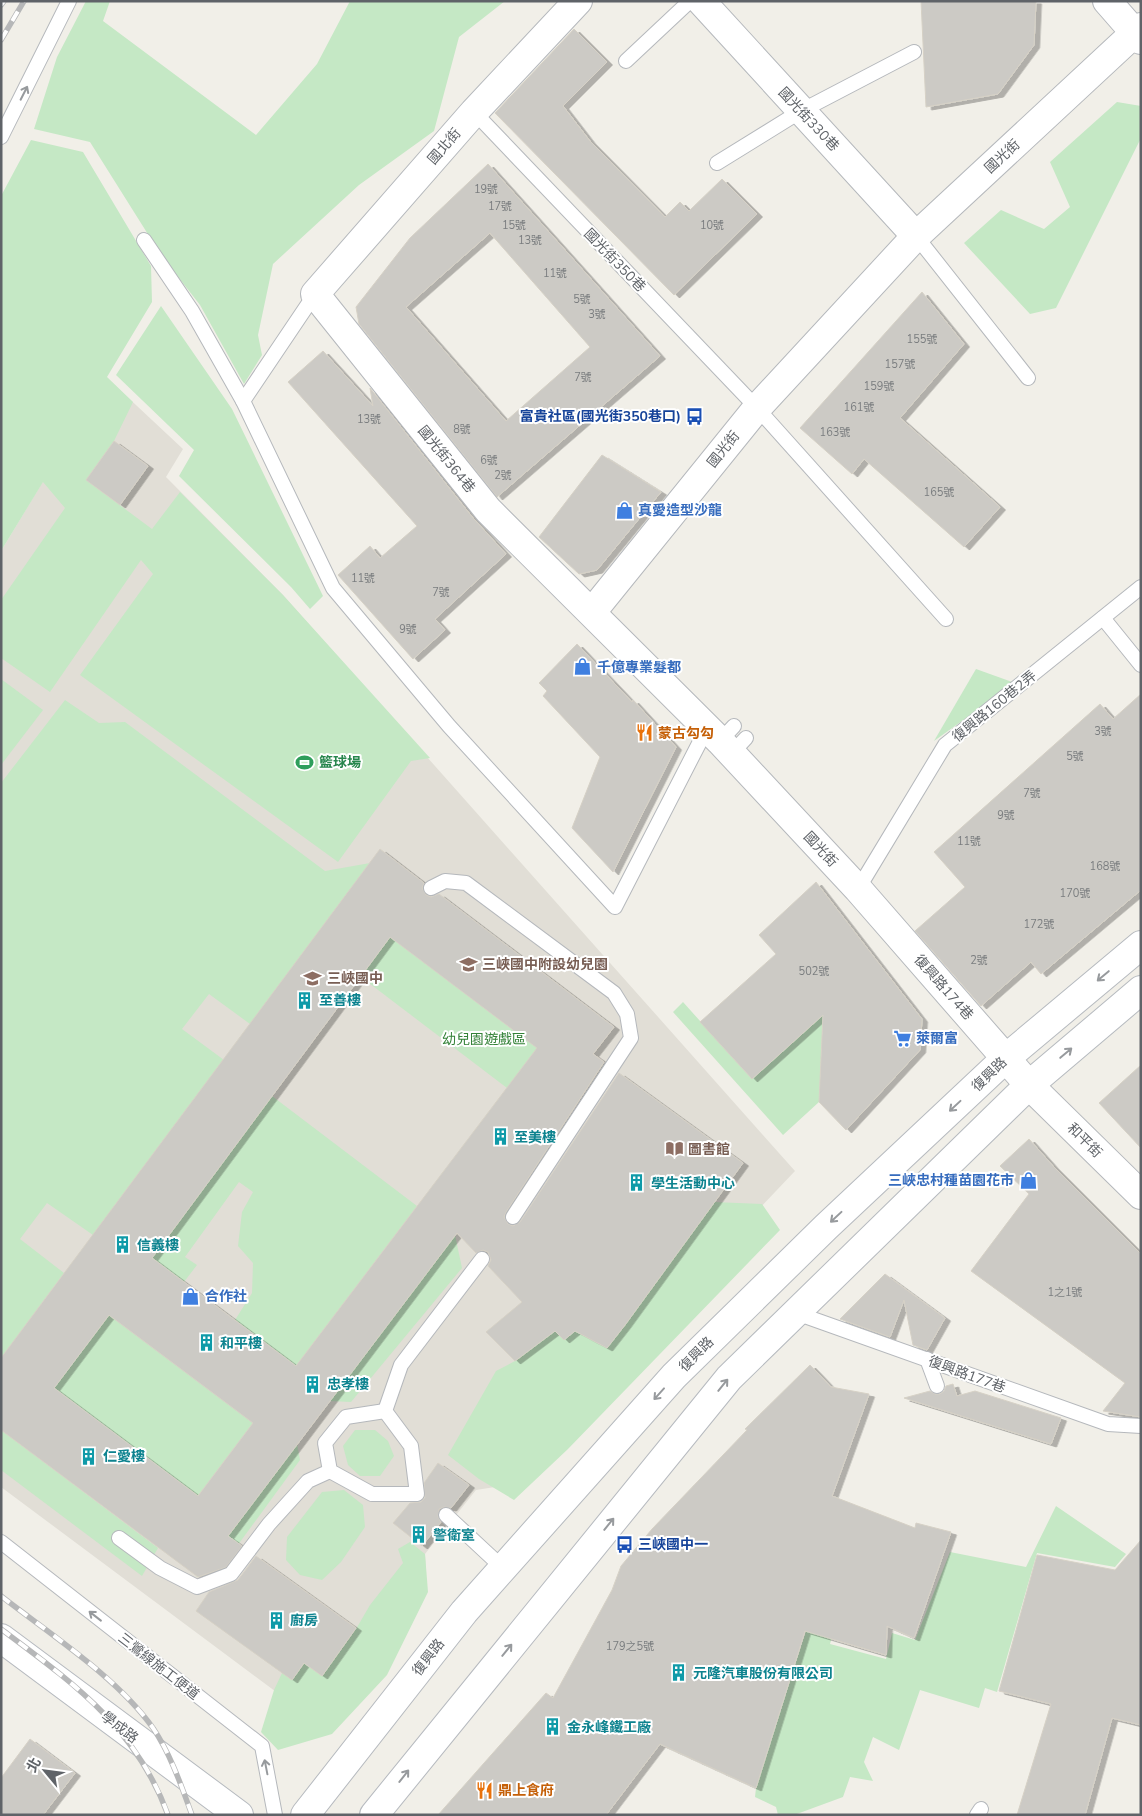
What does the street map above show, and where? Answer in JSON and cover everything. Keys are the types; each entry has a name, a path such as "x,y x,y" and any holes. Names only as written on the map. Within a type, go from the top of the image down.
{"street":[{"name":"國北街","path":"315,294 474,112 578,1"},
{"name":"國光街330巷","path":"701,1 916,236"},
{"path":"1107,1 1138,33"},
{"name":"國光街","path":"858,889 728,738 592,612 757,408 916,236 1138,33"},
{"name":"國光街364巷","path":"315,294 488,510 592,612"},
{"name":"復興路174巷","path":"858,889 1029,1084"},
{"name":"復興路","path":"305,1815 464,1612 674,1376 826,1226 1006,1058 1141,945"},
{"path":"374,1815 729,1378 1029,1084 1141,990"},
{"name":"和平街","path":"1029,1084 1141,1195"},
{"name":"學成路","path":"1,1638 239,1815"}],"lane":[{"path":"1,137 69,1"},
{"path":"626,61 690,1"},
{"path":"717,163 802,111 914,52"},
{"name":"國光街350巷","path":"474,112 757,408 946,619"},
{"path":"916,236 1028,378"},
{"path":"144,240 192,311 243,401 333,588 449,726 615,907 728,738"},
{"path":"243,401 315,294"},
{"name":"復興路160巷2弄","path":"858,889 945,745 1141,587"},
{"path":"1103,618 1141,665"},
{"path":"431,888 445,881 466,883 614,994 627,1014 631,1038 513,1217"},
{"path":"385,1411 400,1365 482,1259"},
{"name":"復興路177巷","path":"796,1313 1108,1424 1141,1426"},
{"path":"926,1359 937,1386"},
{"path":"385,1411 411,1446 417,1494 372,1494 330,1470 325,1443 346,1417 385,1411"},
{"path":"119,1538 160,1568 197,1587 231,1574 269,1524 308,1481 330,1470"},
{"path":"446,1515 503,1568"},
{"name":"三鶯線施工便道","path":"1,1542 262,1746 275,1815"}],"shaded area":[{"name":"三峽國中","path":"106,377 183,449 166,477 283,595 795,1171 495,1487 476,1490 425,1554 426,1570 307,1710 287,1700 1,1487 1,551"}],"green space":[{"path":"86,1 110,1 103,21 256,135 317,64 350,1 505,1 459,37 434,131 359,185 273,264 258,335 262,355 244,384 200,305 161,255 90,142 34,129 57,57"},
{"path":"1117,102 1141,106 1141,138 1056,308 1030,314 964,243 1001,210 1044,229 1070,207 1050,162"},
{"path":"31,140 83,152 151,266 152,302 107,377 133,402 114,441 86,480 152,529 180,492 283,595 430,758 411,761 338,862 80,675 153,574 141,560 50,692 1,658 1,600 65,508 43,482 1,551 1,196"},
{"path":"161,306 232,409 323,596 310,609 291,587 179,476 194,450 116,375"},
{"path":"976,669 1015,683 934,741"},
{"path":"1,679 43,710 1,765"},
{"path":"65,700 99,723 125,722 325,871 370,863 250,1024 209,994 182,1029 224,1060 93,1235 47,1203 20,1239 64,1273 1,1358 1,783"},
{"name":"幼兒園遊戲區","path":"390,937 537,1048 507,1088 361,977"},
{"path":"683,1002 752,1079 823,1015 819,1102 783,1135 673,1012"},
{"path":"272,1096 417,1206 296,1366 235,1320 252,1293 253,1263 238,1246 242,1212 253,1192 239,1182 185,1257 197,1265 184,1282 152,1258"},
{"path":"714,1202 762,1204 780,1230 568,1449 514,1500 479,1479 448,1455 496,1371 515,1361 555,1331 564,1340 575,1331 607,1348"},
{"path":"455,1235 462,1268 351,1402 329,1401"},
{"path":"109,1315 253,1423 198,1496 54,1388"},
{"path":"1,1430 158,1548 142,1576 1,1470"},
{"path":"355,1430 375,1430 388,1441 394,1456 380,1476 360,1476 348,1465 343,1446"},
{"path":"297,1444 300,1460 221,1568 196,1577"},
{"path":"344,1490 363,1505 365,1527 341,1562 322,1580 300,1575 286,1560 287,1537 322,1492"},
{"path":"1056,1506 1126,1554 1115,1567 1037,1553 997,1692 985,1688 979,1708 920,1690 899,1750 873,1737 864,1762 873,1781 850,1777 843,1797 794,1815 778,1815 776,1807 755,1797 756,1788 812,1612 837,1619 830,1644 886,1659 892,1633 915,1640 950,1552 1026,1567"},
{"path":"410,1542 425,1554 428,1592 387,1675 332,1734 278,1750 261,1732 274,1690 282,1673 292,1680 304,1663 322,1676 356,1629 370,1605 403,1563 398,1549"}],"building":[{"path":"921,1 1036,1 1034,45 998,94 926,107"},
{"path":"574,29 607,62 563,106 590,141 665,217 680,202 689,211 722,179 757,214 674,295 495,113"},
{"path":"488,164 660,356 497,497 359,324 356,307 410,238","holes":["490,233 590,347 506,421 406,307"]},
{"path":"922,292 964,344 900,418 1000,507 964,547 864,459 852,474 800,428"},
{"path":"323,351 373,406 370,388 473,518 506,554 435,619 445,630 413,659 338,575 370,546 380,558 417,526 288,382"},
{"path":"114,441 148,466 120,505 86,480"},
{"path":"602,455 661,492 597,570 579,574 539,537"},
{"path":"577,644 632,702 633,700 676,747 613,872 572,828 600,757 543,696 547,691 539,683"},
{"path":"1141,694 1141,890 1041,974 1031,962 981,1006 915,931 965,887 934,852 1100,704 1113,719"},
{"path":"380,849 424,883 422,888 426,895 431,897 439,894 614,1027 593,1054 604,1062 506,1212 504,1217 508,1224 513,1226 520,1222 619,1073 743,1163 607,1348 575,1331 564,1340 555,1331 515,1361 486,1332 522,1302 488,1266 491,1260 488,1252 483,1250 476,1253 457,1233 228,1536 242,1546 226,1567 198,1577 1,1430 1,1358","holes":["390,937 537,1048 296,1366 152,1258","109,1315 253,1423 198,1496 54,1388"]},
{"path":"816,882 922,1019 920,1050 846,1130 819,1102 823,1015 752,1079 700,1022 776,954 759,935"},
{"path":"1141,1065 1141,1148 1099,1103"},
{"path":"1029,1139 1053,1166 1141,1254 1141,1417 1103,1411 1125,1383 971,1271 1029,1194 1000,1166"},
{"path":"885,1274 945,1318 927,1350 913,1345 904,1300 890,1337 840,1319"},
{"path":"810,1365 831,1387 869,1394 832,1496 915,1528 916,1523 951,1532 914,1638 887,1626 886,1655 805,1631 756,1788 660,1744 606,1815 438,1815 546,1693 553,1698 612,1590 621,1566 652,1529 747,1430 745,1429"},
{"path":"953,1384 957,1396 975,1391 1061,1418 1051,1444 904,1398 930,1391 940,1394 946,1386"},
{"path":"438,1463 469,1485 451,1508 444,1507 439,1509 438,1517 441,1522 422,1546 393,1523 410,1503 421,1502 425,1498 424,1483"},
{"path":"1141,1540 1141,1725 1112,1718 1085,1815 1017,1815 1051,1704 999,1691 1037,1555 1115,1570"},
{"name":"廚房","path":"256,1556 356,1628 322,1676 304,1663 292,1680 196,1611 209,1592 238,1580"},
{"path":"30,1739 75,1773 43,1815 1,1815 1,1778"}],"railway":[{"path":"1,5 4,1"},
{"path":"1,40 24,1"},
{"path":"1,1596 102,1674 138,1710 153,1728 165,1749 192,1815"},
{"path":"1,1629 53,1668 100,1709 139,1756 155,1784 168,1815"}],"place":[{"name":"富貴社區(國光街350巷口)","path":"695,416"},
{"name":"真愛造型沙龍","path":"624,510"},
{"name":"千億專業髮都","path":"583,667"},
{"name":"蒙古勾勾","path":"644,733"},
{"name":"籃球場","path":"305,762"},
{"name":"三峽國中附設幼兒園","path":"468,964"},
{"name":"三峽國中","path":"313,978"},
{"name":"至善樓","path":"305,1000"},
{"name":"萊爾富","path":"902,1038"},
{"name":"至美樓","path":"500,1137"},
{"name":"圖書館","path":"674,1149"},
{"name":"三峽忠村種苗園花市","path":"1028,1180"},
{"name":"學生活動中心","path":"637,1183"},
{"name":"信義樓","path":"123,1245"},
{"name":"合作社","path":"191,1296"},
{"name":"和平樓","path":"206,1343"},
{"name":"忠孝樓","path":"313,1384"},
{"name":"仁愛樓","path":"89,1456"},
{"name":"警衛室","path":"419,1535"},
{"name":"三峽國中一","path":"624,1544"},
{"name":"廚房","path":"276,1620"},
{"name":"元隆汽車股份有限公司","path":"679,1673"},
{"name":"金永峰鐵工廠","path":"553,1727"},
{"name":"鼎上食府","path":"484,1790"}]}
